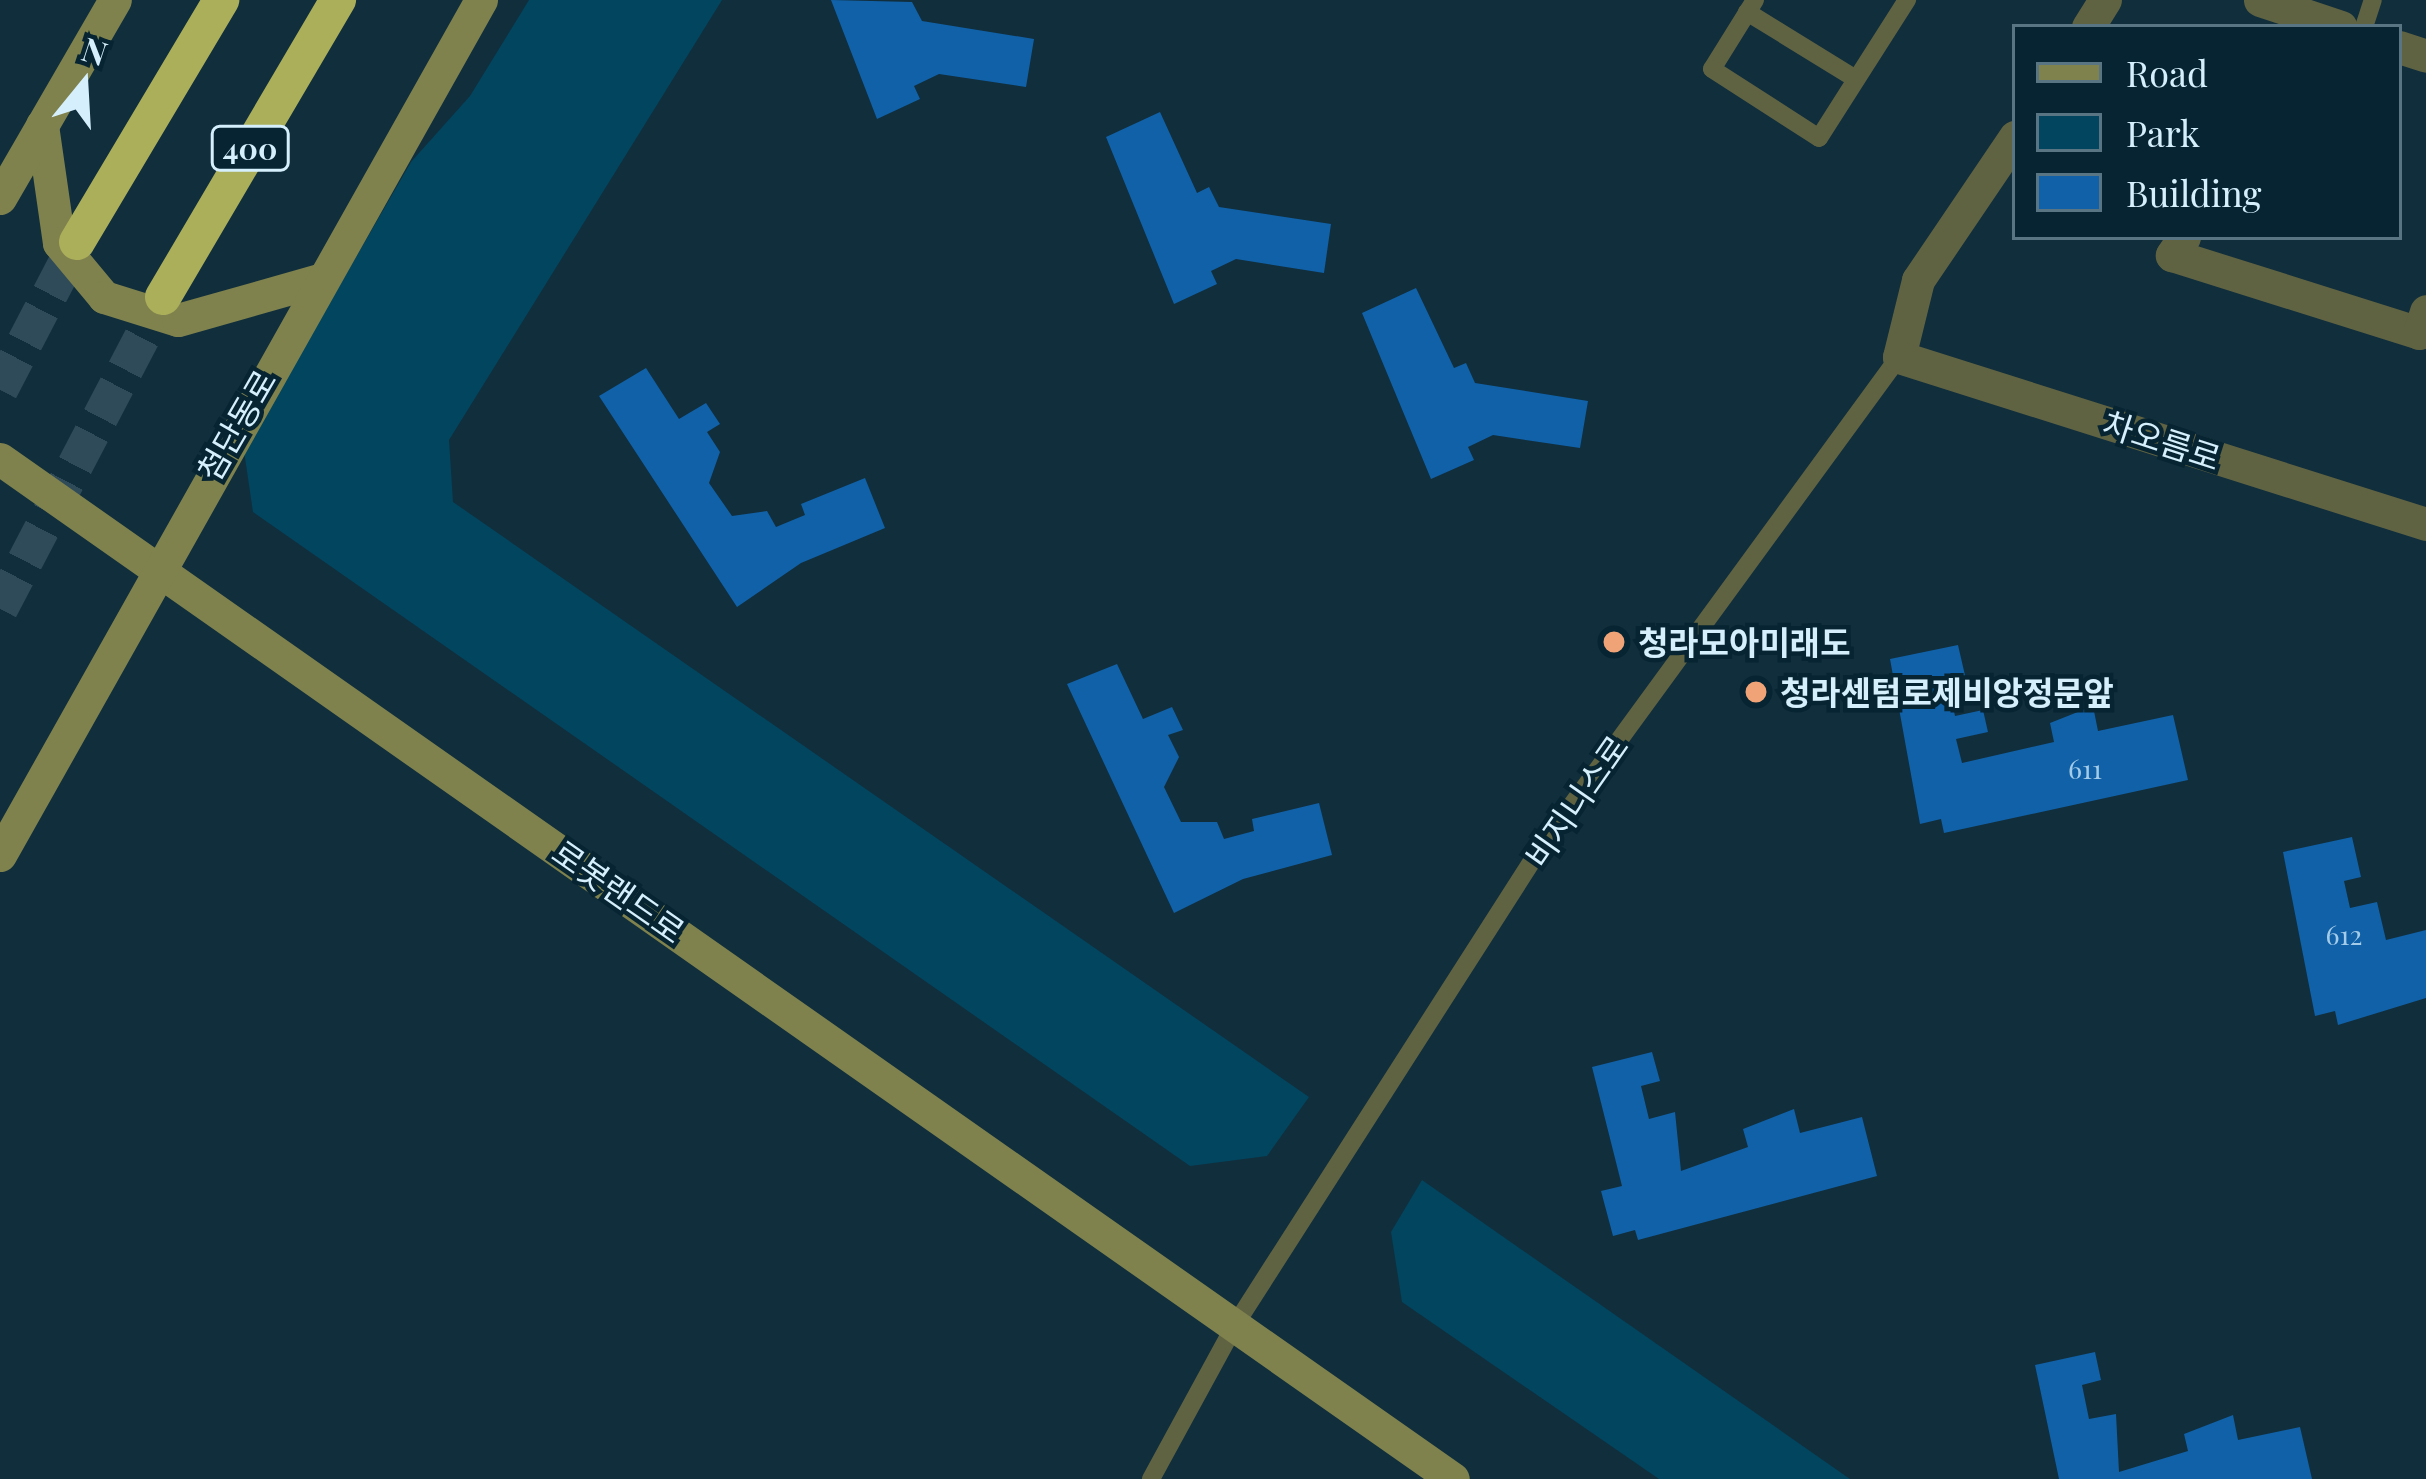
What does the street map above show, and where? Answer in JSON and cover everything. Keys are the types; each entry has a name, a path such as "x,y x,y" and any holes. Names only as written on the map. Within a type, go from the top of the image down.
{"highway":[{"path":"76,242 221,0"},
{"name":"400","path":"163,297 338,0"}],"main road":[{"path":"0,198 115,0"},
{"name":"첨단동로","path":"0,855 155,564 481,0"},
{"path":"42,125 59,243 104,297 178,320 319,280"},
{"name":"로봇랜드로","path":"0,459 1453,1479"}],"street":[{"path":"2260,0 2325,24"},
{"name":"비지니스로","path":"1899,357 1918,280 2012,141"},
{"path":"2182,240 2172,255 2419,332 2426,311"},
{"name":"차오름로","path":"1899,357 2426,524"}],"lane":[{"path":"1856,79 1751,6 1712,69 1819,138 1907,0"},
{"name":"비지니스로","path":"1151,1479 1235,1325 1541,847 1899,357"}],"green space":[{"path":"529,0 722,0 449,440 453,502 1309,1097 1267,1156 1190,1166 253,512 244,451 411,162 470,96"},
{"path":"1422,1180 1850,1479 1659,1479 1402,1302 1391,1232"}],"building":[{"path":"831,0 912,2 922,21 1034,39 1026,87 939,74 914,86 920,99 877,119"},
{"path":"1160,112 1197,193 1209,187 1219,207 1331,224 1324,273 1236,259 1211,271 1217,284 1174,304 1106,137"},
{"path":"1416,288 1454,368 1466,363 1475,383 1588,401 1580,448 1493,435 1468,447 1474,460 1431,479 1362,313"},
{"path":"646,368 679,419 706,403 720,424 707,432 720,452 709,483 732,516 767,511 776,527 805,515 801,504 865,478 885,528 801,563 737,607 599,396"},
{"path":"1958,645 1967,684 1949,687 1955,716 1983,710 1988,732 1956,739 1962,763 2054,742 2050,723 2093,706 2098,731 2173,715 2188,780 1944,833 1941,819 1920,824 1890,659"},
{"path":"1117,664 1143,719 1172,707 1183,730 1168,735 1179,757 1164,787 1181,822 1217,822 1224,839 1254,831 1252,819 1319,803 1332,855 1243,879 1174,913 1067,684"},
{"path":"2352,837 2361,877 2344,881 2350,908 2377,902 2386,940 2426,930 2426,998 2338,1025 2335,1011 2315,1016 2283,852"},
{"path":"1652,1052 1660,1081 1641,1086 1649,1119 1675,1112 1681,1171 1748,1147 1743,1129 1794,1109 1800,1133 1862,1117 1877,1176 1638,1240 1635,1230 1613,1236 1601,1191 1622,1186 1592,1067"},
{"path":"2095,1352 2101,1380 2082,1385 2089,1419 2116,1414 2119,1472 2188,1451 2184,1434 2233,1415 2238,1440 2300,1427 2312,1479 2059,1479 2035,1365"}],"tunnel":[{"path":"0,390 77,242"},
{"path":"0,609 163,297"}],"place":[{"name":"청라모아미래도","path":"1614,642"},
{"name":"청라센텀로제비앙정문앞","path":"1756,692"}]}
